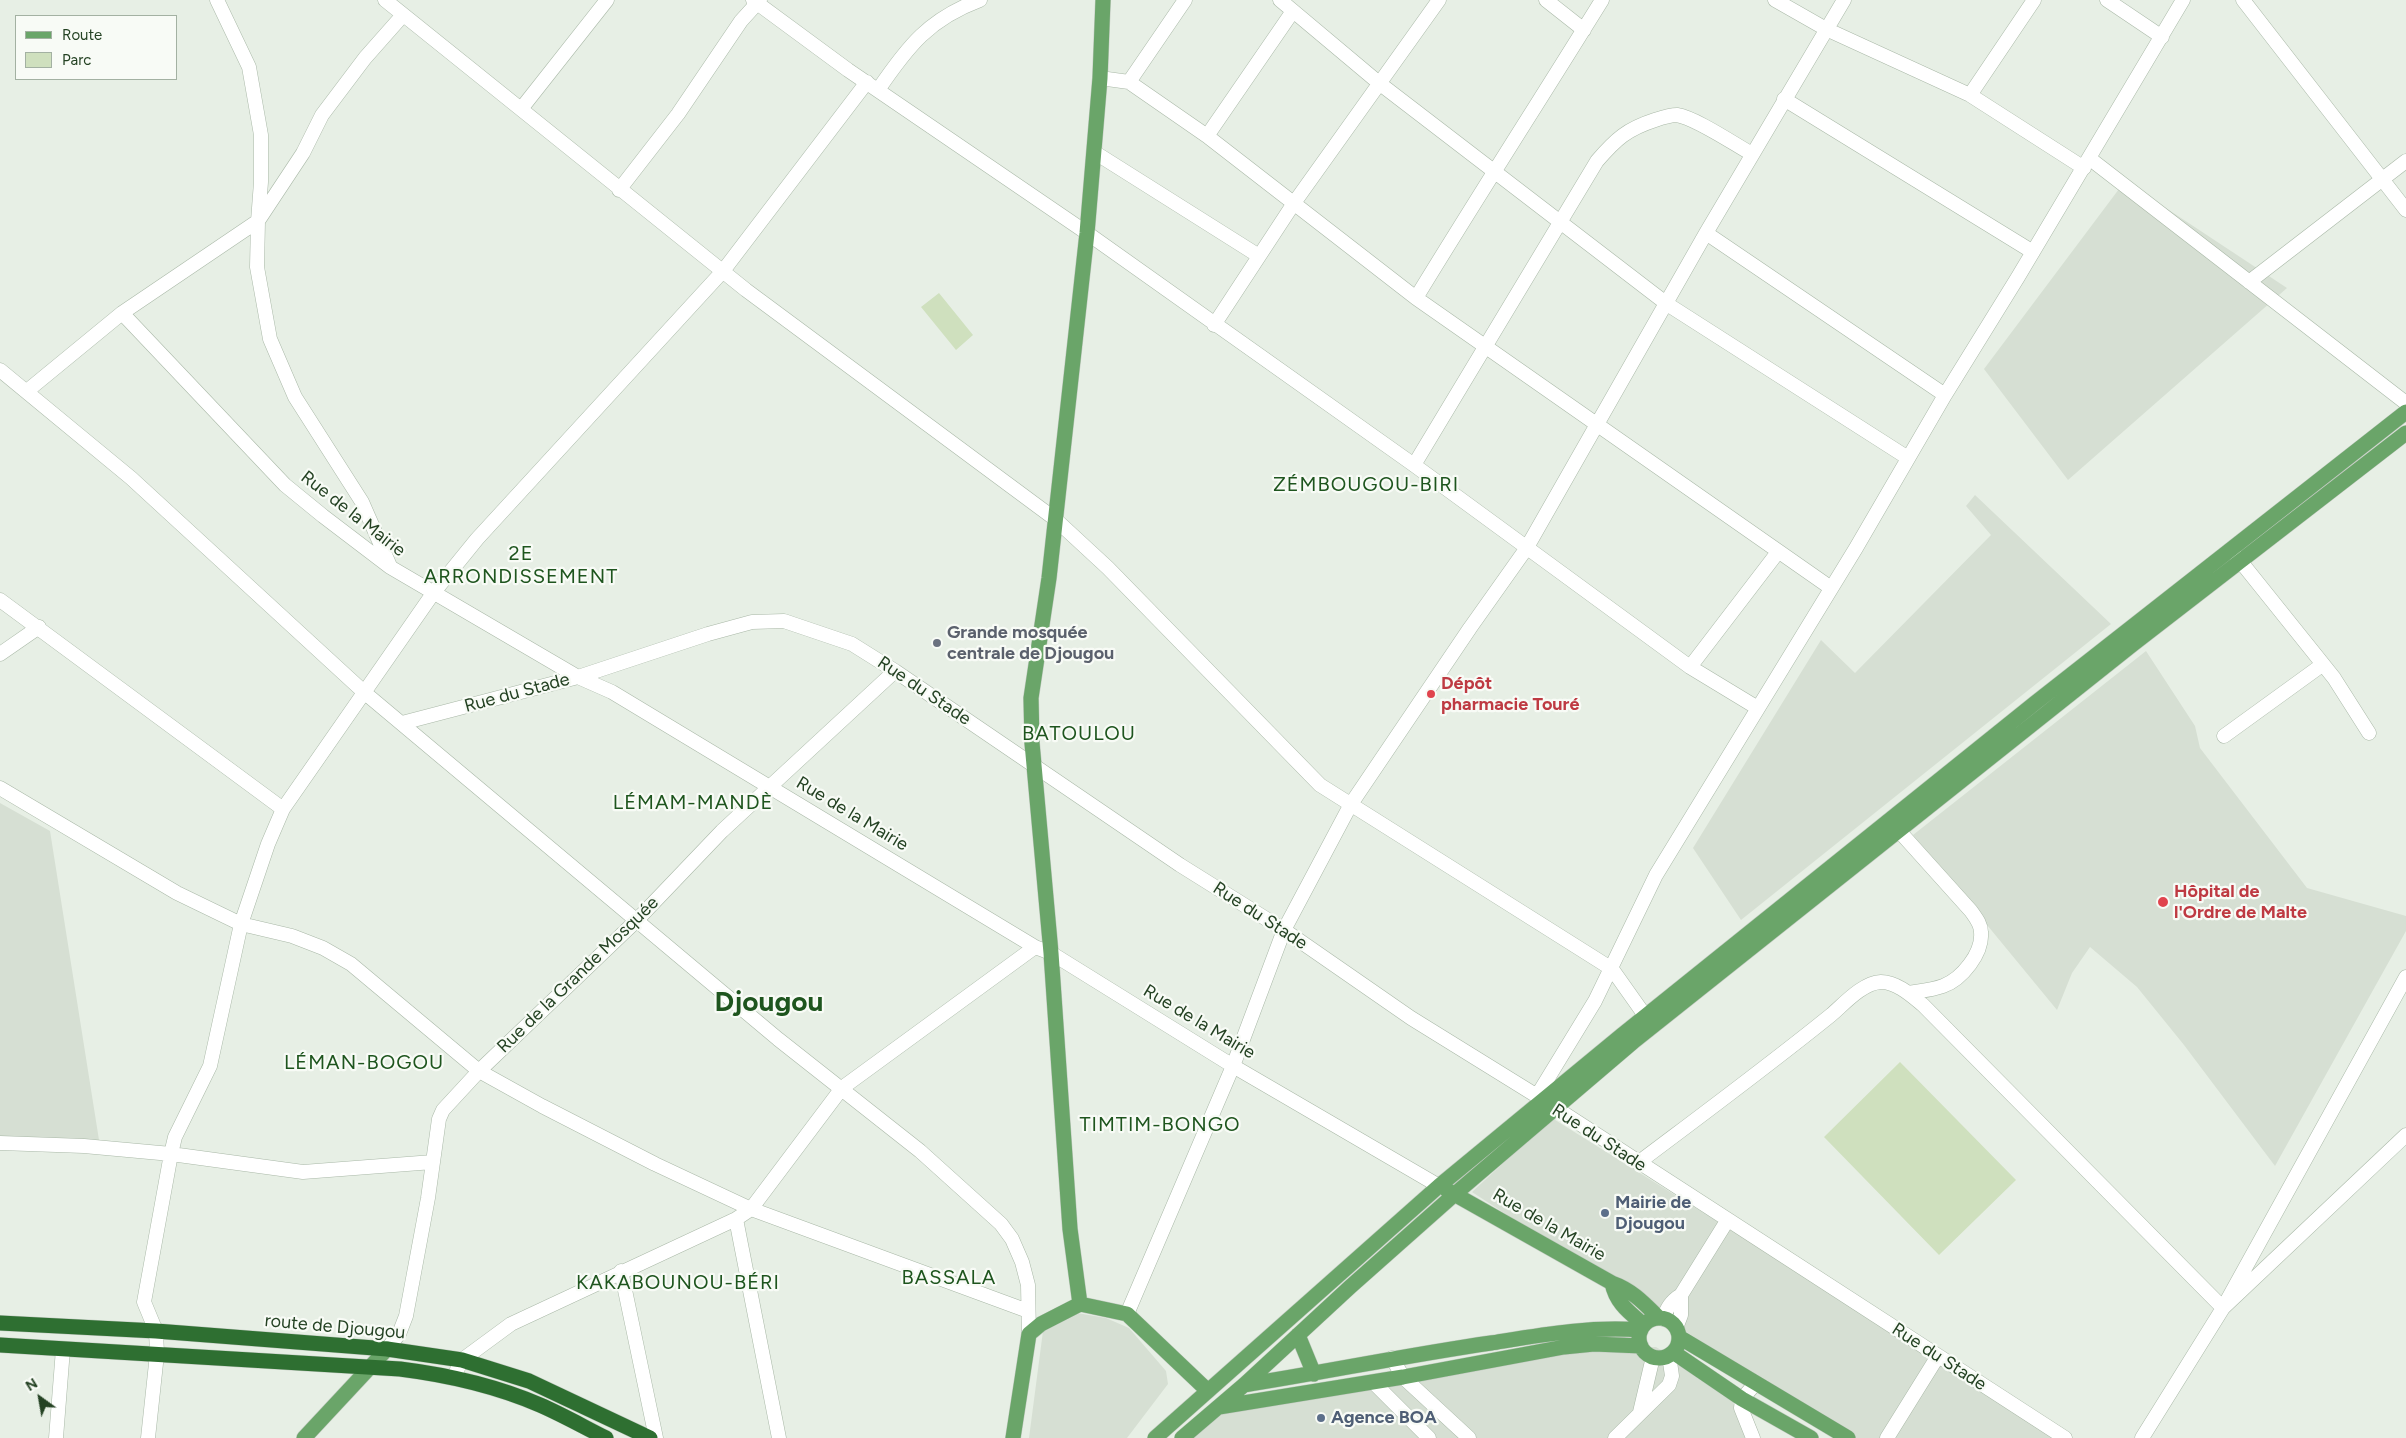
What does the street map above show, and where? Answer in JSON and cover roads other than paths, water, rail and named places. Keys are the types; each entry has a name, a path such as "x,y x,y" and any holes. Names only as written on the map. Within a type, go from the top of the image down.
{"highway":[{"name":"route de Djougou","path":"0,1323 156,1331 387,1349 462,1360 529,1380 650,1438"},
{"path":"0,1346 372,1367 428,1372 490,1387 541,1406 606,1438"}],"main road":[{"path":"1080,1304 1070,1229 1051,954 1032,743 1031,698 1055,519 1087,233 1100,78 1103,0"},
{"path":"1647,1023 2027,710 2406,412"},
{"path":"1160,1436 1439,1186 1647,1023 1900,832 2132,645 2406,433"},
{"path":"1182,1438 1244,1385 1456,1193 1545,1102"},
{"name":"Rue de la Mairie","path":"1439,1186 1456,1193 1636,1295 1661,1318"},
{"name":"Rue de la Mairie","path":"1612,1283 1614,1295 1620,1304 1642,1327"},
{"path":"1014,1438 1029,1334 1041,1324 1080,1304 1127,1314 1208,1391"},
{"path":"1208,1391 1314,1374 1392,1358 1585,1329 1642,1327 1661,1318 1678,1332 1755,1384 1848,1438"},
{"path":"1642,1327 1639,1341 1641,1346 1652,1357 1671,1354 1742,1399 1811,1438"},
{"path":"1671,1354 1678,1332"},
{"path":"1298,1335 1314,1374"},
{"path":"1219,1407 1403,1377 1579,1345 1641,1346"},
{"path":"304,1438 387,1349"}],"street":[{"path":"217,0 250,68 261,135 257,267 270,339 295,396 362,502 390,567"},
{"path":"385,0 521,108 619,190 723,271 908,412 1055,519 1108,568 1320,785 1612,969 1647,1023"},
{"path":"521,108 607,0"},
{"path":"148,1438 157,1354 156,1331 144,1302 171,1154 175,1137 210,1066 241,924 268,844 283,809 434,592 483,532 723,271 872,86 924,31 955,4 980,0"},
{"path":"1129,82 1184,0"},
{"path":"1280,0 1380,82 1667,304 1908,458"},
{"path":"1546,0 1584,30"},
{"path":"1416,298 1458,227 1496,171 1602,0"},
{"path":"1775,0 1826,30 1970,95 2086,163 2249,282 2406,403"},
{"path":"1127,1314 1233,1066 1284,930 1351,804 1526,549 1599,424 1706,233 1844,0"},
{"path":"1970,95 2034,0"},
{"path":"2107,0 2162,37"},
{"path":"1545,1102 1612,969 1656,875 1756,707 1831,588 2183,0"},
{"path":"2243,0 2406,210"},
{"path":"619,190 678,114 741,21 757,1 872,86 1087,233 1214,325 1414,465 1526,549 1690,667 1756,707"},
{"path":"1214,325 1294,203 1437,1"},
{"path":"1207,136 1293,11"},
{"path":"27,391 122,313 258,222 303,153 322,115 365,58 403,15"},
{"path":"1100,78 1129,82 1207,136 1416,298 1599,424 1831,588"},
{"path":"1784,99 2033,252"},
{"path":"1414,465 1597,161 1625,132 1642,124 1676,115 1689,119 1752,154"},
{"path":"1094,152 1259,256"},
{"path":"2249,282 2406,160"},
{"path":"1706,233 1945,395"},
{"name":"Rue de la Mairie","path":"122,313 285,485 390,567 578,677 612,692 1035,947 1051,954 1233,1066 1439,1186"},
{"path":"0,370 131,478 365,693 778,1039 920,1151 1001,1224 1012,1239 1022,1262 1028,1285 1029,1334"},
{"path":"2231,549 2344,692 2369,733"},
{"path":"1690,667 1778,552"},
{"path":"0,600 283,809"},
{"name":"Rue du Stade","path":"402,723 578,677 708,634 752,622 784,621 852,644 895,671 1180,866 1284,930 1411,1018 1545,1102 2065,1438"},
{"path":"0,654 39,627"},
{"path":"2224,736 2322,665"},
{"name":"Rue de la Grande Mosquée","path":"387,1349 399,1334 406,1316 433,1162 438,1119 442,1110 479,1071 637,920 722,831 895,671"},
{"path":"0,788 177,893 241,924 292,936 323,948 351,964 479,1071 542,1106 655,1164 751,1209 1028,1311"},
{"path":"1900,832 1971,911 1979,922 1982,933 1970,964 1957,977 1944,986 1908,993"},
{"path":"453,1378 462,1360 511,1324 736,1219 751,1209 842,1088 1035,947"},
{"path":"2142,1438 2223,1308 2406,977"},
{"path":"1638,1163 1801,1040 1864,988 1880,982 1889,984 1908,993 2223,1308"},
{"path":"2223,1308 2406,1135"},
{"path":"0,1144 84,1146 171,1154 303,1172 433,1162"},
{"path":"736,1219 779,1438"},
{"path":"1661,1318 1673,1299 1681,1295 1727,1221"},
{"path":"621,1272 656,1438"},
{"path":"1678,1332 1681,1315 1681,1295"},
{"path":"56,1438 63,1349"},
{"path":"1615,1438 1669,1385 1672,1376 1671,1354"},
{"path":"1887,1438 1938,1356"},
{"path":"1640,1412 1652,1357"},
{"path":"1392,1358 1403,1377 1468,1438"},
{"path":"1373,1382 1428,1438"},
{"path":"1753,1438 1741,1408 1742,1399 1755,1384"}],"place":[{"name":"Grande mosquée centrale de Djougou","path":"937,643"},
{"name":"Dépôt pharmacie Touré","path":"1431,694"},
{"name":"Hôpital de l'Ordre de Malte","path":"2163,902"},
{"name":"Mairie de Djougou","path":"1605,1213"},
{"name":"Agence BOA","path":"1321,1418"}],"district":[{"name":"ZÉMBOUGOU-BIRI","path":"1366,485"},
{"name":"2E ARRONDISSEMENT","path":"521,566"},
{"name":"BATOULOU","path":"1079,734"},
{"name":"LÉMAM-MANDÈ","path":"693,803"},
{"name":"Djougou","path":"769,1003"},
{"name":"LÉMAN-BOGOU","path":"364,1063"},
{"name":"TIMTIM-BONGO","path":"1160,1125"},
{"name":"BASSALA","path":"949,1278"},
{"name":"KAKABOUNOU-BÉRI","path":"678,1283"}]}
